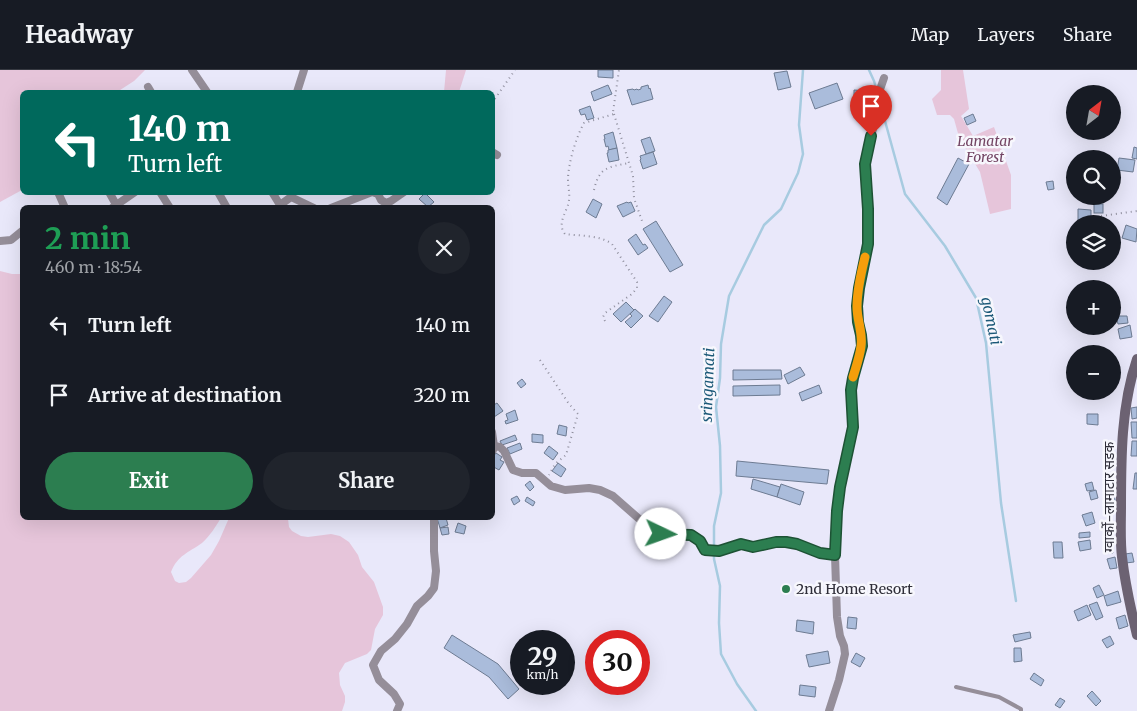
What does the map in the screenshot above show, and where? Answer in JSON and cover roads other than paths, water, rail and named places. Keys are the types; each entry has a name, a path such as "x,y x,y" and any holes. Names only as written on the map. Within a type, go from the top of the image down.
{"main road":[{"name":"ग्वार्को-लामाटार सडक","path":"1137,362 1129,387 1122,436 1121,555 1137,636"}],"street":[{"path":"192,70 206,90"},
{"path":"298,90 304,70"},
{"path":"829,711 845,654 837,616 835,555 840,487 853,427 851,390 862,346 857,306 868,244 865,164 875,120 875,104 884,78"},
{"path":"117,205 131,195"},
{"path":"279,205 292,195 306,205"},
{"path":"339,205 364,195"},
{"path":"379,195 386,203 391,202 400,195"},
{"path":"0,241 12,240 20,234"},
{"path":"495,448 500,447 504,451 513,470 522,473 536,473 551,486 565,490 589,488 600,490 613,496 654,532 691,535 700,541 705,550 719,551 741,544 753,547 786,542 820,553 835,555"},
{"path":"397,711 400,704 394,694 379,680 373,665 381,651 395,639 407,624 416,606 434,588 436,571 434,520"}],"lane":[{"path":"956,687 999,697 1021,709 1021,711"}],"waterway":[{"name":"sringamati","path":"756,711 737,684 721,654 719,623 720,586 714,559 714,526 721,493 720,446 716,407 720,378 721,344 729,296 764,225 781,209 798,173 803,154 799,125 803,70"},
{"name":"gomati","path":"869,70 877,91"},
{"name":"gomati","path":"879,99 905,194 945,246 976,298 986,343 1001,503 1016,601"}],"place":[{"name":"2nd Home Resort","path":"786,589"}],"park label":[{"name":"Lamatar Forest","path":"985,149"}]}
